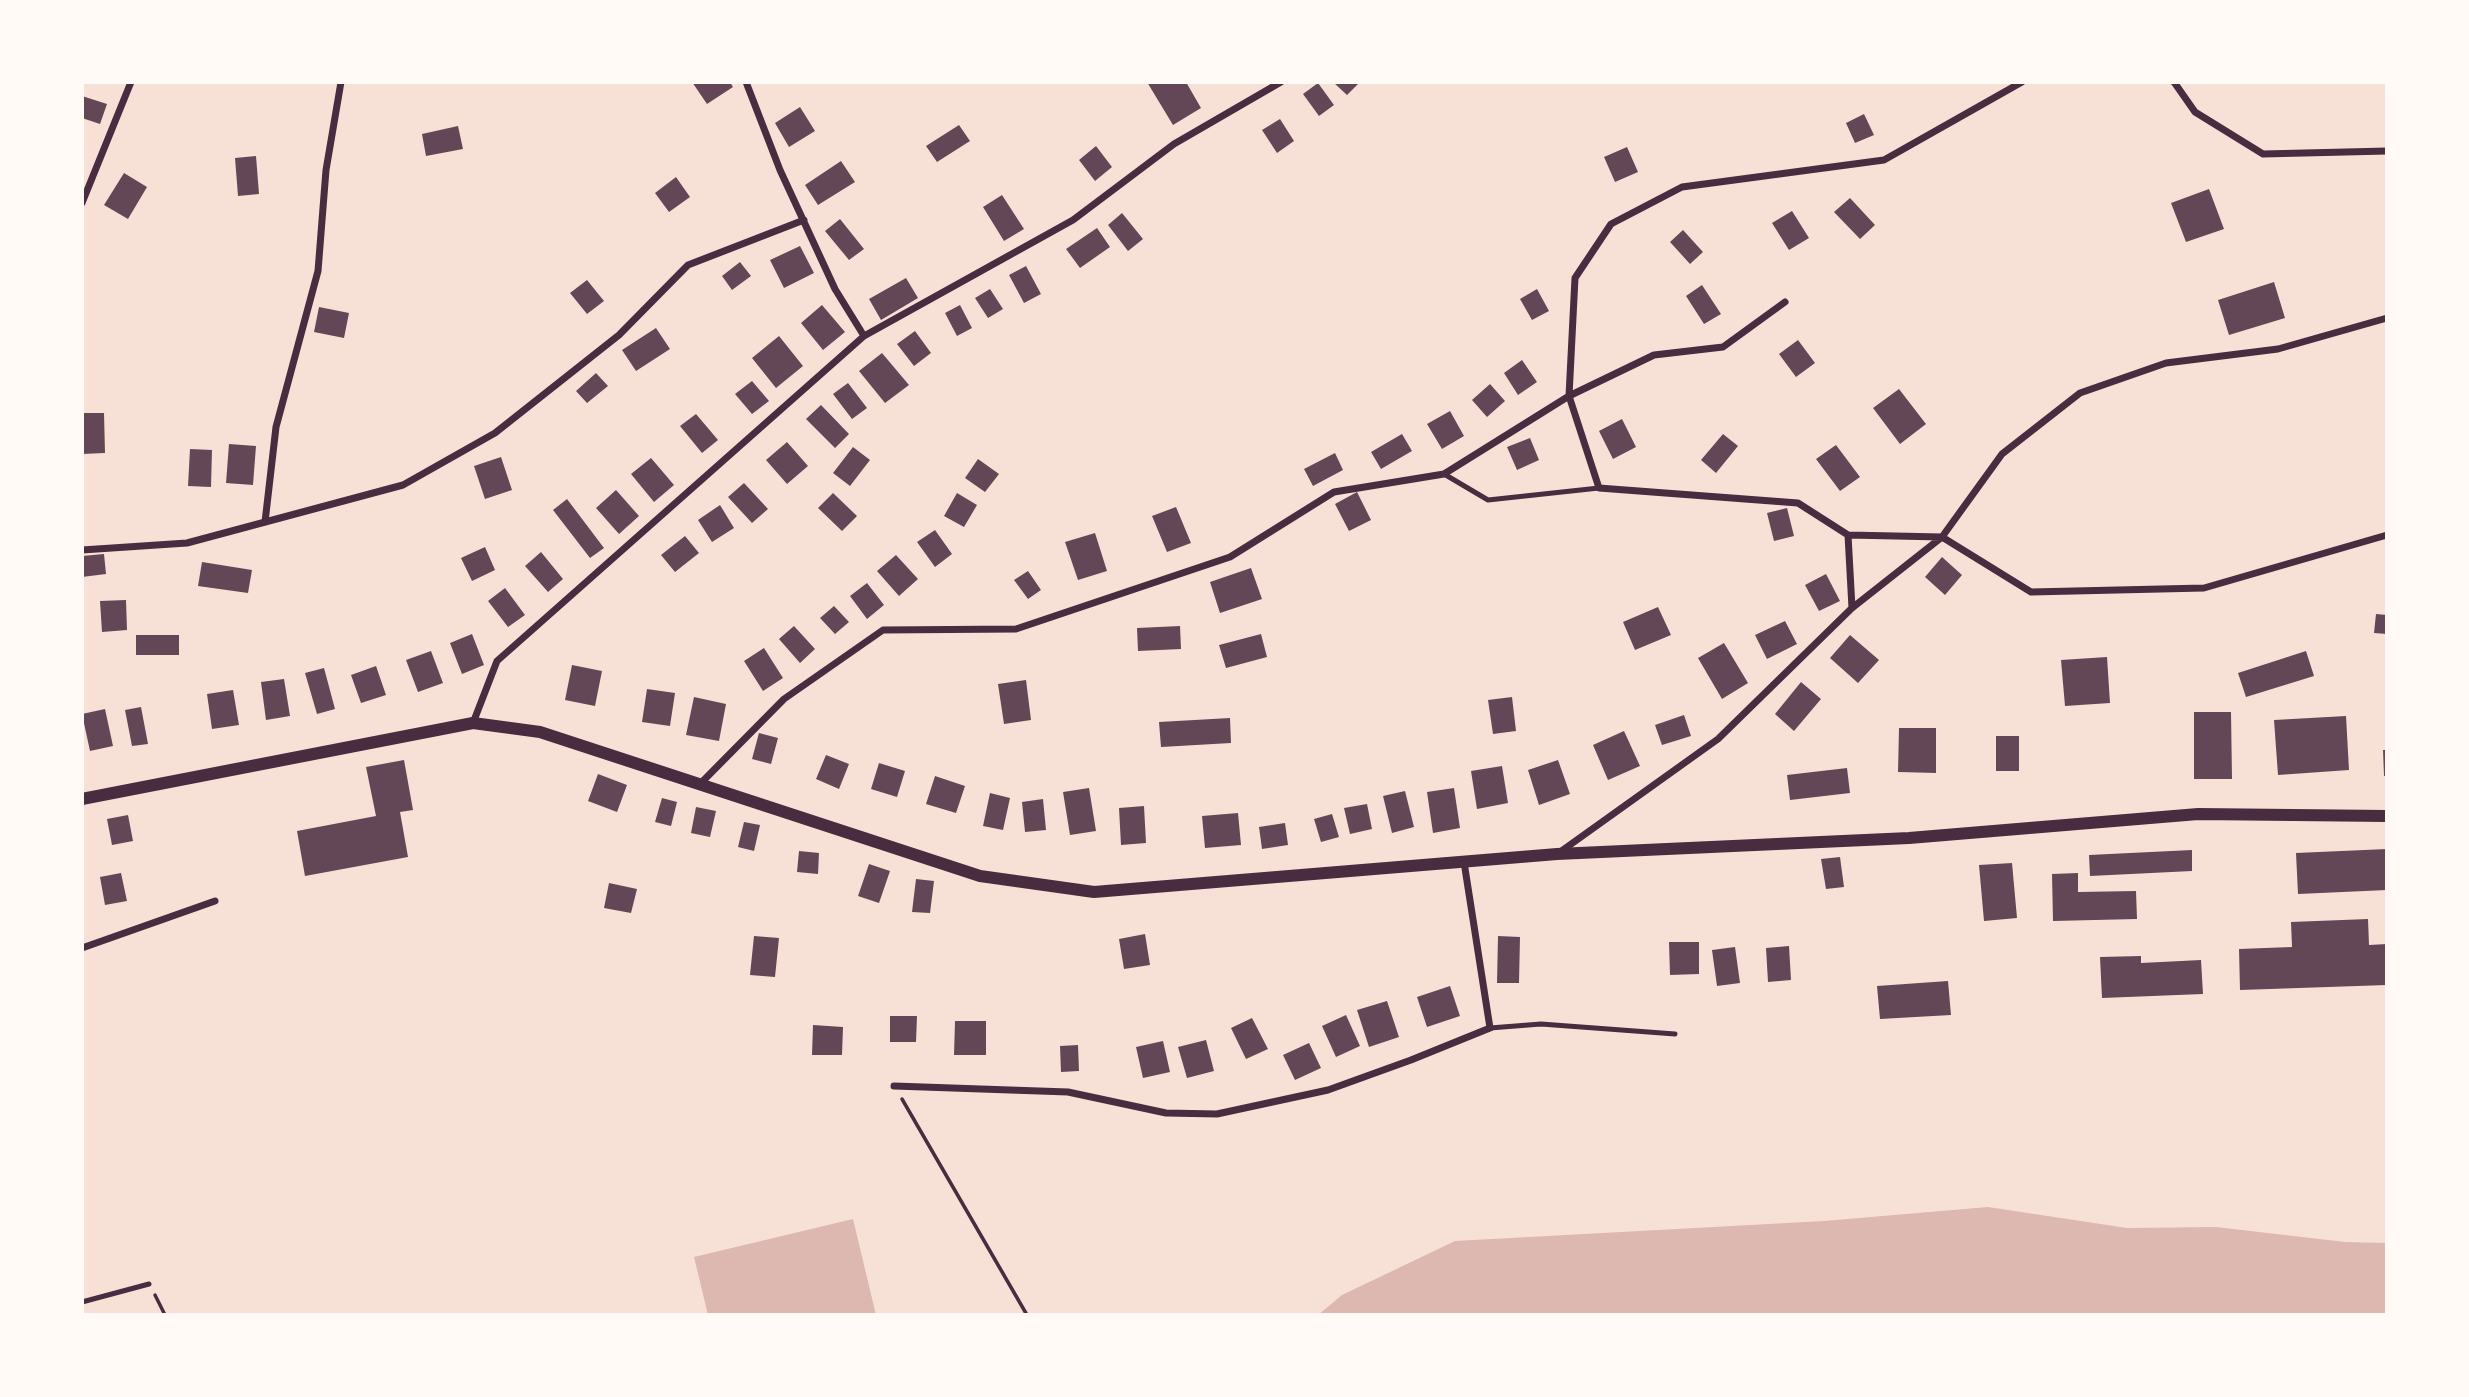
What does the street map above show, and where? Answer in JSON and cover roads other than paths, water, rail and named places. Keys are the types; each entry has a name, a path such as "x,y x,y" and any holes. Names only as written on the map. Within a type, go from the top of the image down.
{"street":[{"path":"82,203 131,82"},
{"path":"265,522 276,427 318,271 326,170 341,82"},
{"path":"746,82 780,170 835,289 864,336"},
{"path":"473,723 497,661 864,336 1073,220 1174,145 1281,82"},
{"path":"2022,82 1884,160 1682,187 1611,224 1575,278 1569,396 1599,488 1798,503 1848,535 1942,537 2031,592 2204,588 2387,535"},
{"path":"2174,82 2195,112 2263,154 2387,151"},
{"path":"82,550 187,542 403,485 495,433 619,335 688,265 804,220"},
{"path":"700,784 784,699 883,630 1016,629 1230,557 1334,492 1444,474 1569,396 1654,355 1723,347 1785,302"},
{"path":"1557,855 1718,739 1852,608 1942,537 2002,454 2080,393 2166,363 2278,349 2387,318"},
{"path":"1848,535 1852,608"},
{"path":"82,799 473,723 540,732 980,876 1094,892 1557,855 1909,838 2198,814 2387,816"},
{"path":"894,1086 1068,1092 1166,1113 1217,1114 1328,1090 1490,1028 1464,862"},
{"path":"82,948 215,901"}],"lane":[{"path":"1444,474 1488,500 1599,488"},
{"path":"1490,1028 1541,1024 1675,1034"},
{"path":"82,1301 149,1284"}]}
